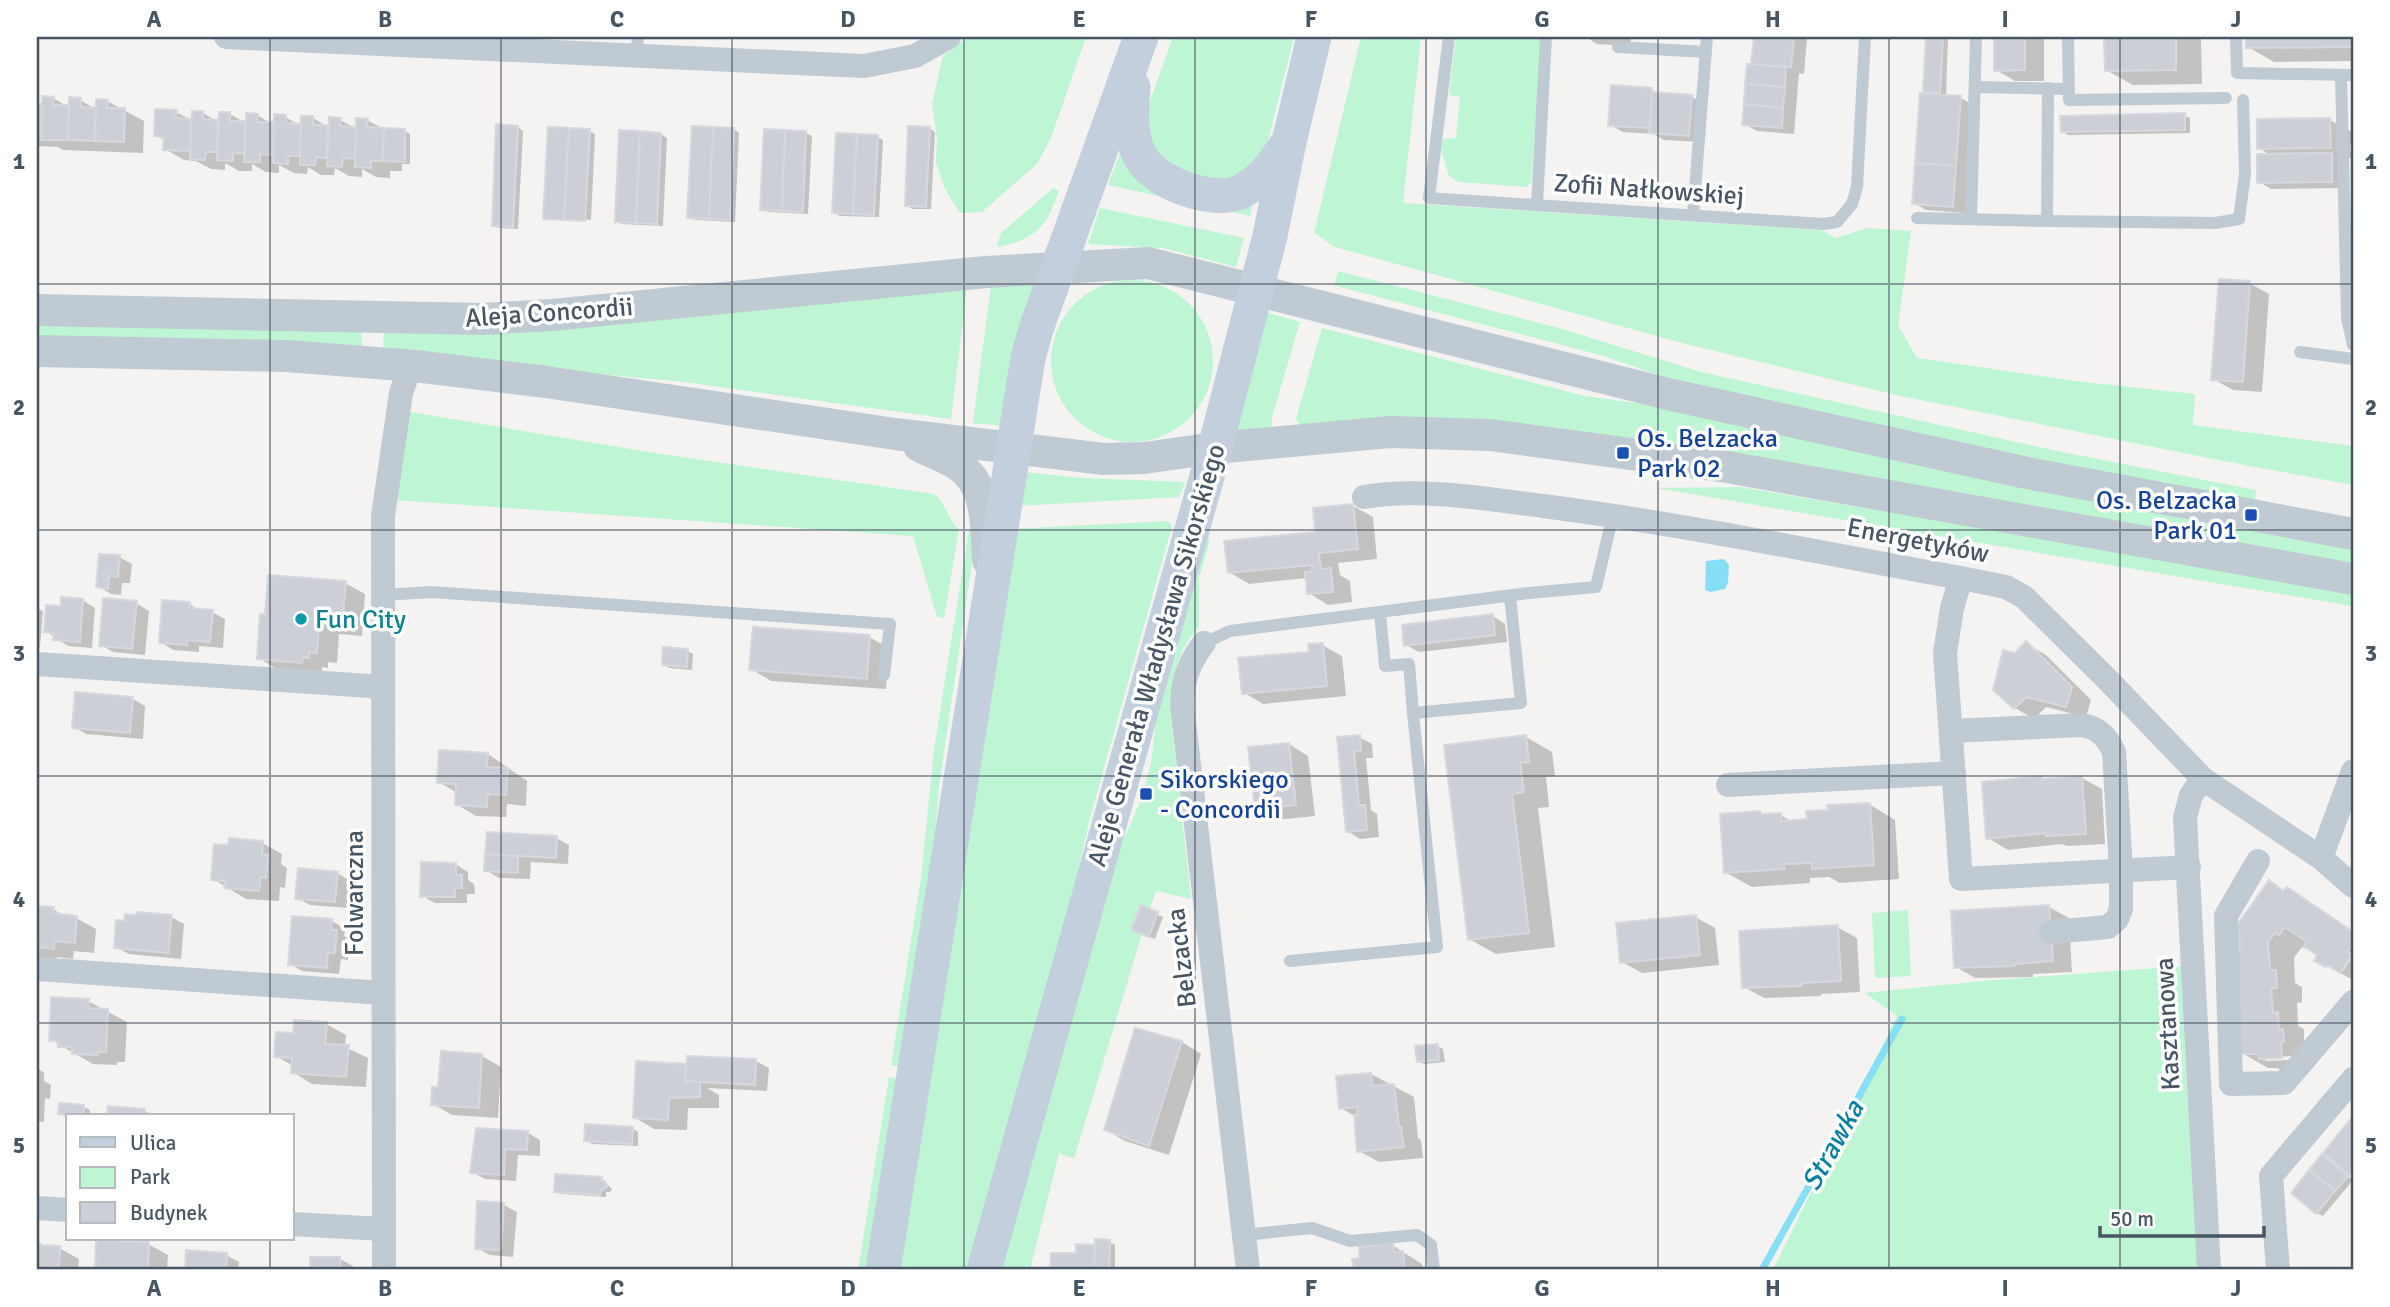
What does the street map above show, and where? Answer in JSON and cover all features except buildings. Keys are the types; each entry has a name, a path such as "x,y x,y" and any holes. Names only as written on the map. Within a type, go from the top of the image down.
{"main road":[{"name":"Aleje Generała Władysława Sikorskiego","path":"984,1270 1214,448 1270,236 1314,37"},
{"path":"1140,41 1131,111 1133,132 1142,160 1158,177 1191,190 1216,195 1233,194 1250,186 1271,169 1289,142"},
{"path":"883,1270 1023,386 1036,329 1140,41"}],"street":[{"path":"226,37 637,47 864,66 915,56 949,37"},
{"name":"Aleja Concordii","path":"37,310 483,319 552,315 974,273 1148,263 1672,395 2027,473 2353,534"},
{"name":"Aleja Concordii","path":"37,351 286,356 415,366 546,382 895,434 1121,460 1214,448 1390,432 1490,435 1727,467 2353,579"},
{"name":"Folwarczna","path":"384,1270 383,516 401,393 407,376 415,366"},
{"path":"895,434 958,465 975,483 985,513 990,589"},
{"name":"Energetyków","path":"1364,497 1386,493 1477,498 1613,515 2006,587 2024,597 2106,677 2203,779 2321,858 2353,886"},
{"path":"1961,578 1946,642 1961,880 2189,867"},
{"name":"Belzacka","path":"1204,643 1194,657 1183,682 1182,705 1248,1270"},
{"path":"37,664 370,686 383,690"},
{"path":"1951,731 2082,725 2106,737 2114,752 2123,902 2113,924 2102,929 2051,932"},
{"path":"2321,858 2353,771"},
{"path":"1728,785 1954,773"},
{"name":"Kasztanowa","path":"2203,779 2190,795 2186,809 2209,1270"},
{"path":"2258,861 2227,916 2231,1084 2284,1083 2353,1002"},
{"path":"37,969 383,993"},
{"path":"2278,1270 2271,1176 2353,1079"},
{"path":"37,1208 66,1210"},
{"path":"294,1224 383,1229"}],"lane":[{"name":"Zofii Nałkowskiej","path":"1449,37 1429,198 1823,223 1837,222 1852,204 1857,187 1865,37"},
{"path":"1537,204 1546,37"},
{"path":"1693,215 1707,37"},
{"path":"1971,219 1976,37"},
{"path":"2068,37 2069,100 2226,98"},
{"path":"2236,37 2237,72 2347,75 2347,318 2353,345"},
{"path":"1618,47 1706,52"},
{"path":"1976,87 2067,89"},
{"path":"2047,220 2048,89"},
{"path":"1917,218 2215,223 2239,219 2245,174 2243,100"},
{"path":"2300,352 2353,359"},
{"path":"1204,643 1230,631 1596,587 1613,515"},
{"path":"384,595 431,592 890,624 884,675"},
{"path":"1413,713 1521,703 1510,596"},
{"path":"1290,961 1437,947 1409,664 1385,666 1380,613"},
{"path":"1244,1235 1312,1228 1350,1241 1417,1234 1431,1245 1434,1270"}],"green space":[{"path":"968,37 1086,37 1051,138 1037,164 982,212 960,213 945,189 936,163 937,137 932,104 943,56"},
{"path":"1173,37 1294,37 1264,156 1227,186 1156,163 1145,115"},
{"path":"1361,37 1421,37 1403,203 1820,230 1836,238 1866,228 1911,231 1898,325 1917,358 2075,381 2195,394 2193,425 2353,446 2353,485 1896,395 1682,343 1335,247 1314,233"},
{"path":"1456,37 1542,37 1531,182 1527,187 1459,182 1449,176 1440,146 1443,139 1456,138 1460,97 1449,95"},
{"path":"1125,140 1137,169 1255,193 1250,216 1108,185"},
{"path":"1053,188 1059,191 1050,214 1039,229 1013,243 1000,247 997,245 1001,233"},
{"path":"1100,208 1244,238 1236,267 1163,248 1088,244"},
{"path":"1338,271 1559,328 1701,372 2057,451 2256,490 2255,500 2247,505 1675,381 1604,356 1334,285"},
{"path":"1036,280 1003,426 973,423 991,284"},
{"path":"1132,280 1163,286 1189,304 1207,330 1213,361 1207,392 1189,418 1163,436 1132,442 1101,436 1075,418 1057,392 1051,361 1057,330 1075,304 1101,286"},
{"path":"967,287 951,419 676,381 515,367 383,350 384,329"},
{"path":"1266,312 1300,322 1272,417 1271,429 1233,434"},
{"path":"37,325 361,330 362,348 37,339"},
{"path":"1322,328 1585,396 1666,407 2353,548 2353,565 1300,425 1296,419"},
{"path":"404,411 661,454 934,494 959,529 944,618 937,617 913,536 393,500"},
{"path":"1023,472 1082,478 1185,482 1179,497 1016,506"},
{"path":"1740,487 2353,590 2352,606 1656,488"},
{"path":"1168,521 1172,526 1090,818 1064,934 969,1270 895,1270 1013,529"},
{"path":"977,529 939,786 932,871 905,1062 897,1066 891,1065 921,878 934,749 969,530"},
{"path":"1206,532 1210,541 1199,578 1199,628 1181,654 1170,707 1191,899 1156,891 1150,909 1140,906 1131,930 1142,934 1074,1159 1059,1153 1030,1270 1002,1270 1001,1264 1121,845 1141,800 1151,763 1158,706"},
{"path":"1908,910 1911,976 1875,978 1872,913"},
{"path":"2184,966 2201,1270 1773,1270 1897,1016 1865,993"},
{"path":"889,1077 895,1078 901,1085 870,1270 858,1270"}],"water":[{"path":"1724,559 1729,565 1725,589 1711,592 1705,590 1706,561"}],"waterway":[{"name":"Strawka","path":"1762,1270 1902,1019"}],"place":[{"name":"Os. Belzacka Park 02","path":"1623,453"},
{"name":"Os. Belzacka Park 01","path":"2251,515"},
{"name":"Fun City","path":"301,619"},
{"name":"Sikorskiego - Concordii","path":"1146,794"}]}
